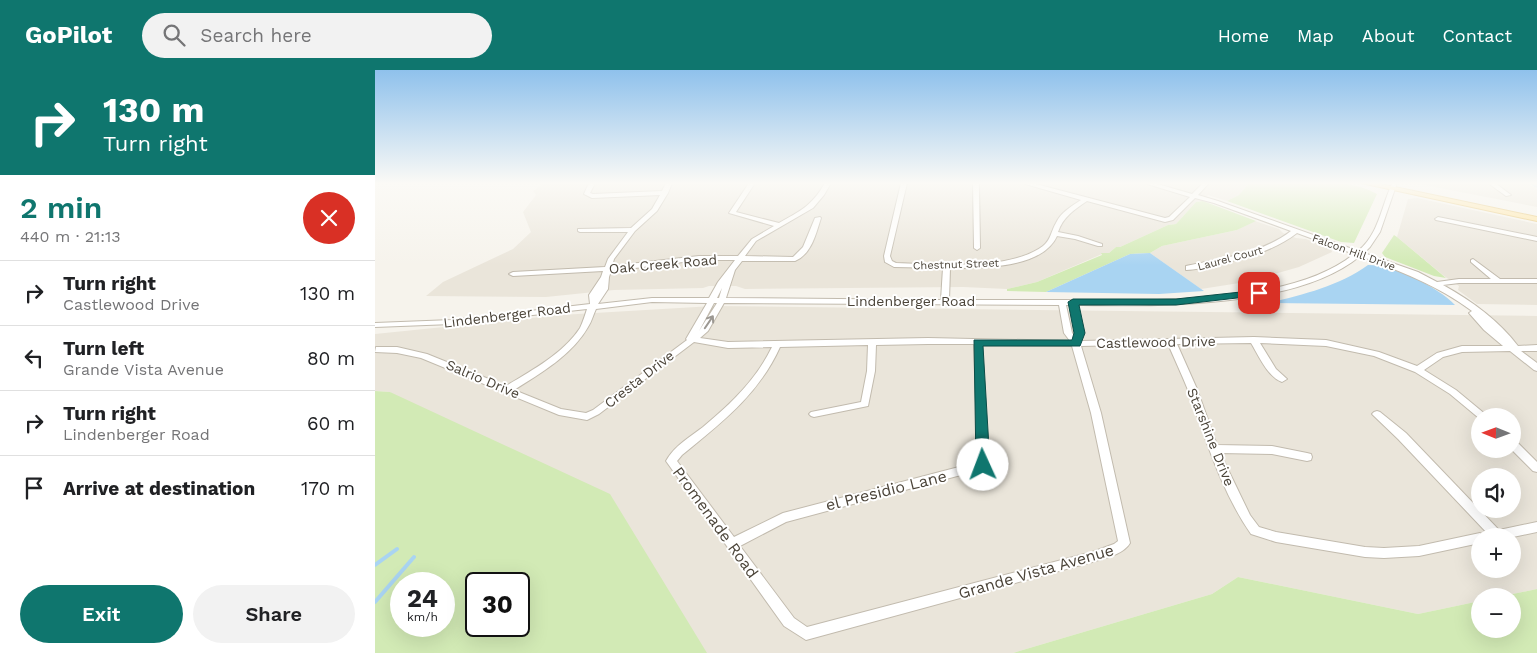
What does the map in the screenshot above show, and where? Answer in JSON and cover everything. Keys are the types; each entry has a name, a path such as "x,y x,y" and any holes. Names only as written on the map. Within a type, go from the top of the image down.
{"main road":[{"path":"1501,210 1537,219"},
{"path":"1523,210 1537,213"}],"street":[{"path":"507,390 567,348 583,330 594,304 603,294 606,285 606,273 611,259 633,230 655,210"},
{"path":"734,210 732,213 779,225"},
{"path":"732,271 739,258 754,240 805,210"},
{"name":"Chestnut Street","path":"898,210 887,256 889,262 894,265 947,266 989,265 1013,261 1043,250 1053,241 1059,222 1073,210"},
{"path":"976,210 977,248"},
{"path":"1126,210 1165,220 1171,219 1179,210"},
{"name":"Falcon Hill Drive","path":"1237,210 1438,284 1469,307 1475,316 1497,337 1515,348 1537,368"},
{"name":"Lindenberger Road","path":"375,325 452,322 594,304 652,300 1176,302 1259,293 1316,278 1360,254 1375,238 1385,210"},
{"name":"Oak Creek Road","path":"513,274 606,273 677,259 795,259 801,256 818,218"},
{"path":"1438,219 1537,239"},
{"path":"579,230 633,230"},
{"name":"Laurel Court","path":"1189,268 1264,249 1288,238 1296,231"},
{"path":"1056,234 1076,237 1100,246"},
{"path":"1473,261 1498,281"},
{"path":"945,301 947,266"},
{"name":"Cresta Drive","path":"690,339 713,300 721,282 732,271"},
{"name":"Cresta Drive","path":"587,417 597,412 690,339 704,331 722,300 732,271"},
{"path":"1438,284 1459,281 1537,281"},
{"name":"Grande Vista Avenue","path":"805,634 1092,557 1119,548 1124,543 1096,413 1076,344 1068,333 1062,302"},
{"name":"Grande Vista Avenue","path":"1073,302 1080,333 1076,344"},
{"name":"Castlewood Drive","path":"690,339 727,345 978,342 1076,344 1254,340 1338,344 1376,354 1418,370 1453,392 1472,408"},
{"path":"1254,340 1273,371 1282,379"},
{"name":"Starshine Drive","path":"1171,341 1192,389 1213,449 1246,518 1255,531 1276,538 1365,552 1384,553 1419,551 1471,540"},
{"name":"el Presidio Lane","path":"732,544 783,518 983,465 978,342"},
{"path":"813,414 865,404 871,371 872,344"},
{"name":"Promenade Road","path":"777,345 766,369 745,396 678,452 671,461 789,622 805,634"},
{"path":"1418,370 1449,352 1471,348 1537,348"},
{"name":"Salrio Drive","path":"376,350 397,350 424,356 559,412 587,417"},
{"path":"1377,414 1402,436 1487,528"},
{"path":"1213,449 1272,450 1307,457"},
{"path":"1521,453 1537,468"},
{"path":"1521,530 1537,527"}],"shaded area":[{"path":"524,210 1189,210 1176,224 1168,225 1120,247 1116,247 1109,253 1102,253 1037,282 1007,289 963,287 745,289 736,286 709,286 703,288 614,290 546,297 426,296 443,282 513,249 531,232 523,212"},
{"path":"1405,210 1473,210 1537,224 1537,305 1477,304 1458,290 1459,286 1397,237"},
{"path":"1255,221 1279,229 1283,233 1296,238 1306,239 1331,249 1332,252 1299,267 1246,282 1201,289 1150,253 1162,246 1237,230"},
{"path":"713,306 1537,316 1537,589 1521,592 1521,588 1471,588 1471,603 1418,614 1238,577 1212,594 1013,653 706,653 390,392 375,391 375,334 561,315"}],"green space":[{"path":"1189,210 1227,210 1256,221 1237,230 1162,246 1150,253 1130,254 1046,292 1007,291 1007,289 1037,282 1102,255 1101,253 1109,253 1116,247 1120,247 1168,225 1176,224"},
{"path":"1253,210 1369,210 1354,243 1341,242"},
{"path":"1394,235 1446,278 1434,276 1385,257 1382,253"},
{"path":"375,391 390,392 610,494 707,653 375,653"},
{"path":"1238,577 1418,614 1471,603 1471,638 1521,638 1521,592 1537,589 1537,653 1013,653 1212,594"}],"water":[{"path":"1150,253 1204,291 1159,294 1046,292 1130,254"},
{"path":"1368,265 1390,269 1415,278 1438,291 1455,305 1268,303 1333,284"}],"waterway":[{"path":"375,565 397,549"},
{"path":"375,602 414,557"}],"route":[{"path":"983,465 978,342 1076,344 1080,333 1073,302 1176,302 1211,300 1259,293"}]}
